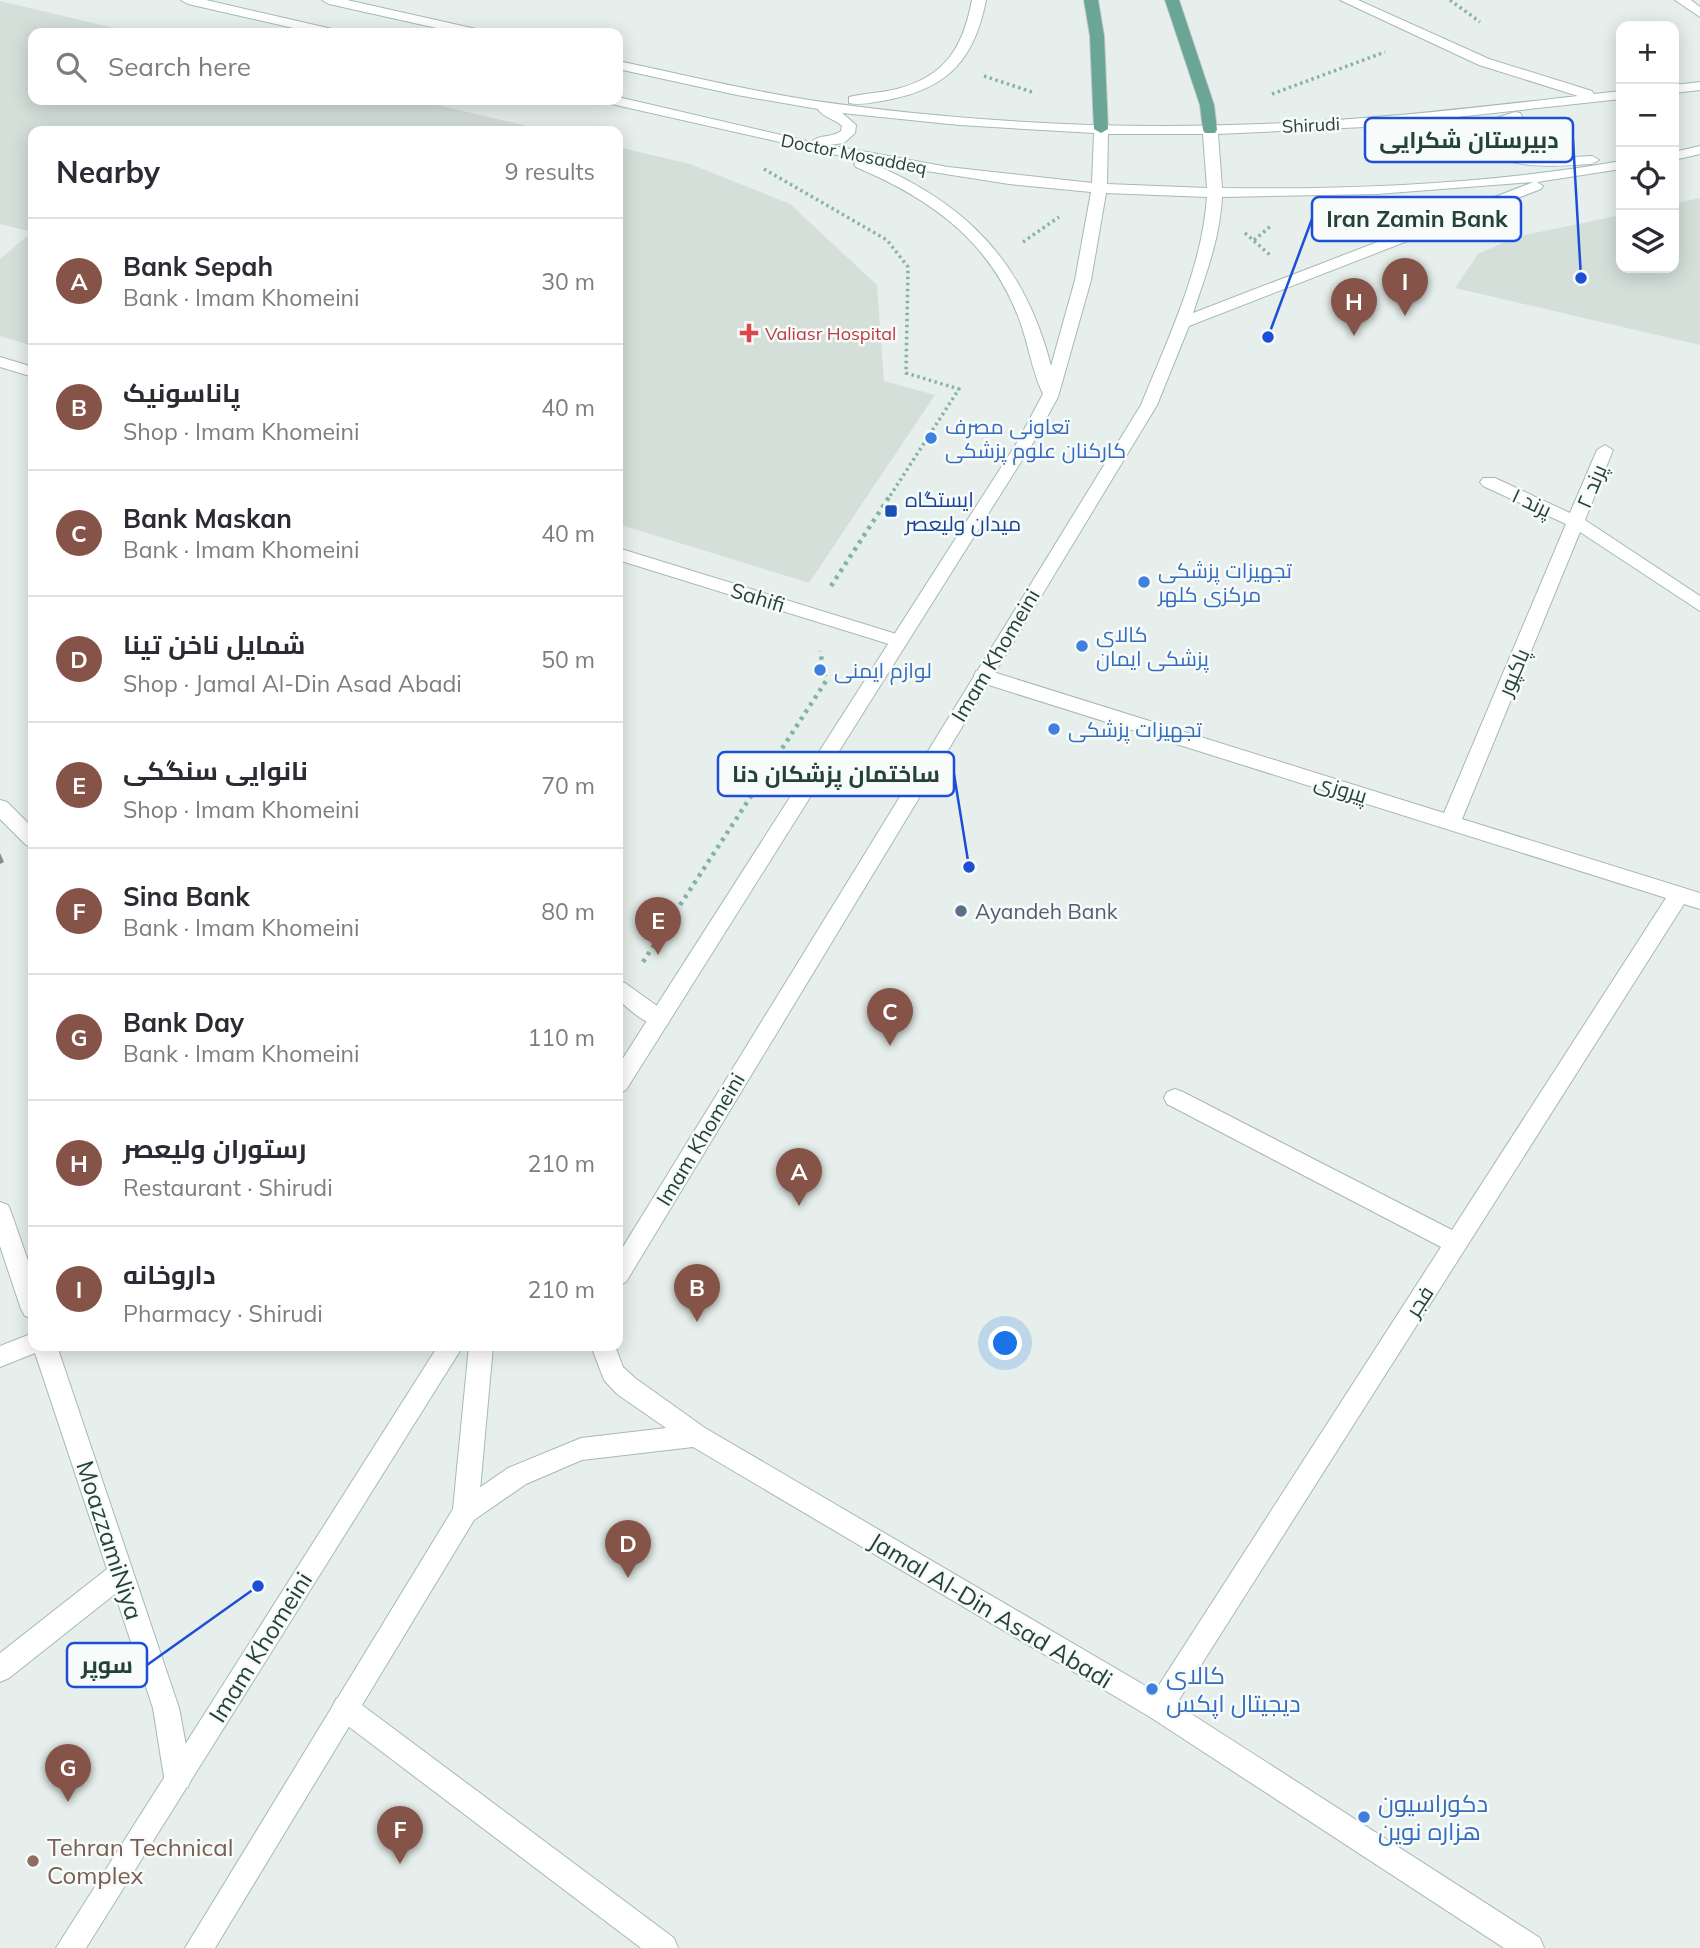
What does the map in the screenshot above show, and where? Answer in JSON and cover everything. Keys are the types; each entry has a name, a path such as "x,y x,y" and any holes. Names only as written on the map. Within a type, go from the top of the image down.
{"main road":[{"path":"188,0 310,28"},
{"path":"329,0 454,28"},
{"path":"810,104 873,99 912,90 944,74 964,53 977,20 979,0"},
{"path":"623,1076 1026,441 1050,397 1083,280 1099,188 1101,129 1097,36 1091,0"},
{"path":"1172,0 1207,105 1210,130"},
{"path":"1347,0 1484,62 1599,98"},
{"path":"1682,0 1700,13"},
{"name":"Doctor Mosaddeq","path":"623,66 810,104 1101,129"},
{"path":"1679,88 1700,86"},
{"name":"Shirudi","path":"1101,129 1210,130 1357,123 1616,96"},
{"path":"1599,98 1507,118 1486,126 1480,136 1483,145 1494,153 1511,158 1616,160"},
{"name":"Doctor Mosaddeq","path":"623,103 786,141 947,171 1099,188 1215,194"},
{"path":"786,141 825,142 839,140 848,133 849,125 842,118 810,104"},
{"name":"Imam Khomeini","path":"623,1267 1149,405 1182,323 1213,224 1215,194 1210,130"},
{"path":"786,141 864,165 912,185 944,205 971,229 995,258 1030,326 1050,397"},
{"path":"1679,155 1700,150"},
{"path":"1215,194 1390,190 1558,177 1616,166"},
{"path":"1182,323 1558,177"},
{"path":"0,362 28,370"},
{"name":"پرند ۲","path":"1576,522 1605,450"},
{"name":"پرند ۱","path":"1489,482 1576,522 1700,605"},
{"name":"پاکپور","path":"1450,822 1576,522"},
{"name":"Sahifi","path":"623,556 899,641"},
{"name":"پیروزی","path":"983,676 1689,898"},
{"path":"0,807 28,835"},
{"name":"فجر","path":"1159,1708 1456,1243 1689,898"},
{"path":"623,993 659,1019"},
{"path":"1175,1098 1456,1243"},
{"path":"0,1212 4,1237 28,1297"},
{"path":"0,1357 28,1345"},
{"name":"MoazzamiNiya","path":"47,1351 166,1708 178,1777"},
{"name":"Imam Khomeini","path":"70,1948 448,1351"},
{"path":"465,1512 481,1351"},
{"name":"Jamal Al-Din Asad Abadi","path":"605,1351 613,1374 696,1436 1159,1708 1530,1948"},
{"path":"199,1948 465,1512 517,1476 581,1449 696,1436"},
{"path":"0,1670 121,1573"},
{"path":"345,1708 664,1948"}],"path":[{"path":"1267,96 1393,49"},
{"path":"973,72 1033,93"},
{"path":"623,986 826,681 812,614 959,389 906,373 908,267 887,240 758,166"},
{"path":"1016,246 1060,217"},
{"path":"1254,240 1276,221"},
{"path":"1237,225 1278,262"}],"shaded area":[{"path":"0,1 114,28 28,28 28,105 437,105 528,126 28,126 28,231 0,224"},
{"name":"Valiasr Hospital","path":"623,148 690,164 790,204 877,285 884,381 935,395 809,583 623,526"},
{"path":"1700,198 1700,345 1455,288 1478,254 1516,237 1616,216 1616,273 1679,273 1679,203"},
{"path":"28,235 28,344 0,336 0,259"}],"place":[{"name":"دبیرستان شکرایی","path":"1581,278"},
{"name":"داروخانه","path":"1405,316"},
{"name":"Valiasr Hospital","path":"749,333"},
{"name":"رستوران ولیعصر","path":"1354,336"},
{"name":"Iran Zamin Bank","path":"1268,337"},
{"name":"تعاونی مصرف کارکنان علوم پزشکی","path":"931,438"},
{"name":"ایستگاه میدان ولیعصر","path":"891,511"},
{"name":"تجهیزات پزشکی مرکزی کلهر","path":"1144,582"},
{"name":"کالای پزشکی ایمان","path":"1082,646"},
{"name":"لوازم ایمنی","path":"820,670"},
{"name":"تجهیزات پزشکی","path":"1054,729"},
{"name":"ساختمان پزشکان دنا","path":"969,867"},
{"name":"Ayandeh Bank","path":"961,911"},
{"name":"نانوایی سنگکی","path":"658,955"},
{"name":"Bank Maskan","path":"890,1046"},
{"name":"Bank Sepah","path":"799,1206"},
{"name":"پاناسونیک","path":"697,1322"},
{"name":"شمایل ناخن تینا","path":"628,1578"},
{"name":"سوپر","path":"258,1586"},
{"name":"کالای دیجیتال اپکس","path":"1152,1689"},
{"name":"Bank Day","path":"68,1802"},
{"name":"دکوراسیون هزاره نوین","path":"1364,1817"},
{"name":"Tehran Technical Complex","path":"33,1861"},
{"name":"Sina Bank","path":"400,1864"}]}
